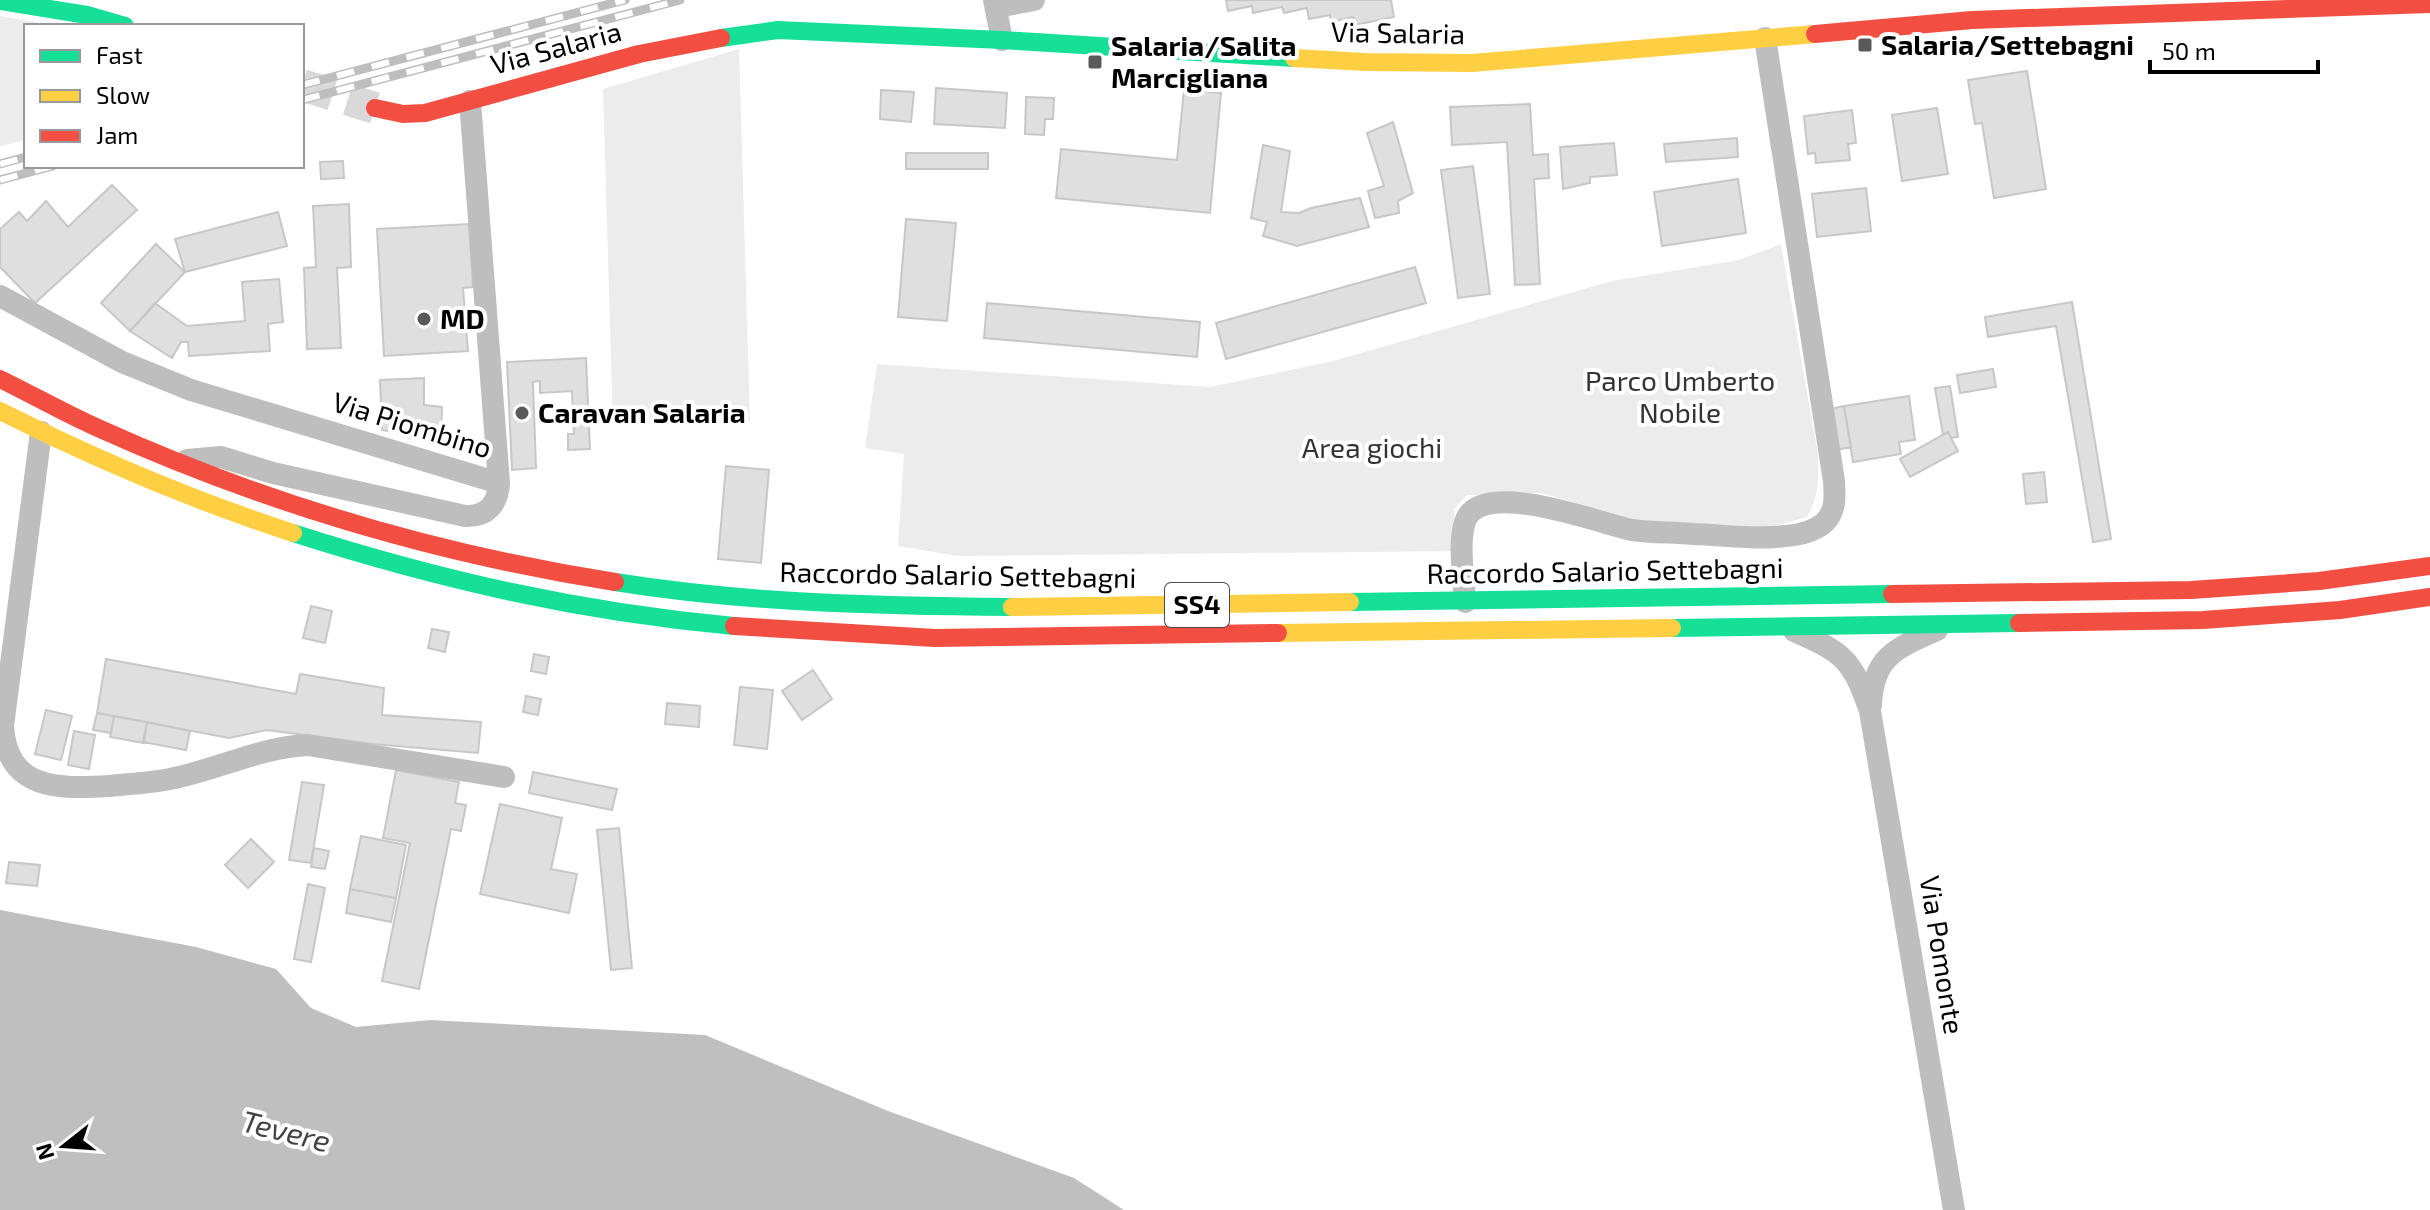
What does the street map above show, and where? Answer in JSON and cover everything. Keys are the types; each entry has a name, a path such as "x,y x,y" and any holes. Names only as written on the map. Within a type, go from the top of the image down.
{"main road":[{"path":"0,1 87,15 118,24"},
{"name":"Via Salaria","path":"375,108 418,114 639,54 759,31 1002,40 1418,64 1472,63 1972,20 2220,5 2430,4"},
{"name":"Raccordo Salario Settebagni","path":"0,379 98,428 250,489 400,536 575,576 761,600 860,606 1003,607 2191,590 2319,581 2430,566"},
{"name":"Raccordo Salario Settebagni","path":"0,411 198,501 295,535 506,592 581,608 665,620 857,636 935,638 1784,627 2243,618 2340,610 2430,597"}],"street":[{"path":"1002,40 995,4 1034,0"},
{"path":"1465,602 1463,526 1472,512 1486,504 1501,502 1533,506 1636,530 1753,537 1800,534 1822,524 1831,514 1835,501 1834,481 1765,38"},
{"name":"Via Piombino","path":"0,296 122,362 191,390 499,483 470,101"},
{"path":"41,432 3,726 8,753 15,766 26,775 53,787 135,784 172,779 287,746 308,745 504,777"},
{"path":"177,460 221,457 273,473 465,516 477,516 490,508 496,499 499,483"},
{"name":"Via Pomonte","path":"1870,711 1873,680 1883,661 1899,647 1951,623"},
{"name":"Via Pomonte","path":"1784,627 1827,646 1846,660 1860,682 1870,711 1954,1210"}],"green space":[{"path":"0,16 46,24 24,24 24,140 0,146"},
{"path":"739,49 750,421 613,425 603,89"},
{"name":"Parco Umberto Nobile","path":"1781,244 1818,455 1818,480 1814,502 1807,517 1760,530 1638,520 1541,493 1467,495 1454,509 1458,551 957,556 898,546 904,454 865,448 877,364 1210,387 1333,361 1612,281 1739,260"}],"water":[{"name":"Tevere","path":"0,910 196,947 276,969 311,1008 356,1027 430,1020 705,1035 888,1111 1074,1178 1124,1210 0,1210"}],"building":[{"path":"1226,0 1391,0 1394,17 1355,25 1353,17 1331,22 1330,15 1309,19 1307,8 1284,13 1282,7 1253,13 1252,6 1228,11"},
{"path":"2027,71 2046,189 1994,198 1982,123 1975,124 1968,80"},
{"path":"936,88 1007,93 1005,128 934,124"},
{"path":"881,90 914,92 911,122 880,119"},
{"path":"1184,90 1221,93 1210,213 1056,198 1061,149 1177,160"},
{"path":"1026,97 1054,98 1053,119 1045,119 1044,135 1025,134"},
{"path":"1530,104 1533,155 1548,154 1549,178 1534,179 1540,284 1515,285 1507,142 1452,145 1450,107"},
{"path":"1937,108 1948,174 1902,181 1892,115"},
{"path":"1852,110 1856,143 1848,144 1850,160 1816,163 1815,153 1808,154 1804,116"},
{"path":"1393,122 1413,193 1398,201 1399,213 1375,218 1368,191 1384,186 1367,133"},
{"path":"1737,138 1738,157 1666,162 1664,144"},
{"path":"1614,143 1617,175 1590,177 1590,183 1563,189 1560,147"},
{"path":"1263,145 1290,151 1281,212 1299,213 1360,198 1369,227 1297,246 1263,236 1267,222 1251,218"},
{"path":"906,153 988,153 988,169 906,169"},
{"path":"343,161 344,178 321,179 320,162"},
{"path":"1473,166 1490,294 1458,298 1441,170"},
{"path":"1738,179 1746,233 1662,246 1654,192"},
{"path":"112,185 137,210 35,303 0,267 0,229 19,212 27,221 46,201 68,227"},
{"path":"1866,188 1871,231 1817,237 1812,194"},
{"path":"349,204 351,267 337,268 341,348 307,349 304,268 316,267 313,206"},
{"path":"278,212 287,246 185,272 175,239"},
{"path":"906,219 956,223 947,321 898,317"},
{"name":"MD","path":"469,224 473,287 463,288 468,351 384,356 377,229"},
{"path":"156,244 185,272 130,331 101,303"},
{"path":"1415,267 1426,303 1226,359 1216,323"},
{"path":"279,279 283,322 268,324 270,351 189,356 188,342 181,342 172,358 130,331 155,303 187,326 245,321 242,282"},
{"path":"2072,302 2111,539 2093,542 2056,326 1988,337 1985,317"},
{"path":"987,303 1200,322 1197,357 984,338"},
{"name":"Caravan Salaria","path":"586,358 590,449 568,450 568,434 574,434 572,391 540,393 540,381 533,382 536,468 512,470 507,362"},
{"path":"1993,369 1996,387 1960,393 1957,375"},
{"path":"424,378 424,405 442,407 441,441 382,430 380,380"},
{"path":"1950,386 1958,437 1951,438 1948,432 1943,435 1935,388"},
{"path":"1909,396 1915,440 1899,442 1901,454 1853,462 1844,406"},
{"path":"1844,406 1851,447 1836,450 1830,409"},
{"path":"1948,432 1958,451 1910,477 1900,459"},
{"path":"726,466 769,470 761,563 718,559"},
{"path":"2044,472 2047,502 2026,504 2023,474"},
{"path":"311,606 332,611 325,643 303,638"},
{"path":"432,629 449,632 445,652 428,648"},
{"path":"534,654 549,657 546,674 531,671"},
{"path":"106,659 296,694 300,674 384,688 382,715 481,722 478,753 373,744 267,730 229,738 97,713"},
{"path":"813,670 832,699 802,720 782,691"},
{"path":"740,687 773,690 767,749 734,745"},
{"path":"526,696 541,699 538,715 523,712"},
{"path":"667,703 700,706 699,727 665,724"},
{"path":"46,710 72,716 61,760 35,754"},
{"path":"97,713 114,716 111,733 93,730"},
{"path":"114,716 147,722 144,743 110,737"},
{"path":"147,722 190,731 186,750 143,742"},
{"path":"74,731 95,735 89,769 68,765"},
{"path":"396,770 459,782 455,803 466,805 461,831 451,829 419,989 382,981 410,843 383,838"},
{"path":"533,772 617,789 612,810 529,793"},
{"path":"302,782 324,785 311,863 289,860"},
{"path":"500,804 562,818 551,869 577,874 569,913 480,894"},
{"path":"619,828 632,968 611,970 597,830"},
{"path":"361,836 406,845 396,898 350,889"},
{"path":"251,839 274,862 248,888 225,865"},
{"path":"314,848 329,851 325,869 311,867"},
{"path":"9,862 40,865 37,886 6,883"},
{"path":"308,884 325,888 311,962 294,959"},
{"path":"350,889 396,898 391,922 346,913"}],"tunnel":[{"path":"304,86 375,108"}],"railway":[{"path":"304,84 625,0"},
{"path":"304,99 680,0"},
{"path":"0,164 24,158"},
{"path":"0,180 45,168"}],"traffic: fast":[{"path":"0,1 87,15 118,24"},
{"path":"721,38 778,30 1294,58"},
{"path":"293,533 402,565 511,592 621,612 734,626"},
{"path":"615,582 763,599 1012,607"},
{"path":"1350,602 1892,594"},
{"path":"1672,628 2019,623"}],"traffic: slow":[{"path":"1294,58 1472,63 1815,34"},
{"path":"0,411 144,478 293,533"},
{"path":"1012,607 1350,602"},
{"path":"1278,633 1672,628"}],"traffic: jam":[{"path":"1815,34 1972,20 2430,4"},
{"path":"375,108 403,114 425,113 639,54 721,38"},
{"path":"0,379 160,455 286,502 482,557 615,582"},
{"path":"1892,594 2191,590 2319,581 2430,566"},
{"path":"2019,623 2203,620 2340,610 2430,597"},
{"path":"734,626 935,638 1278,633"}],"place":[{"name":"Salaria/Settebagni","path":"1865,45"},
{"name":"Salaria/Salita Marcigliana","path":"1095,62"},
{"name":"MD","path":"424,319"},
{"name":"Caravan Salaria","path":"522,413"}],"park label":[{"name":"Area giochi","path":"1372,448"}]}
